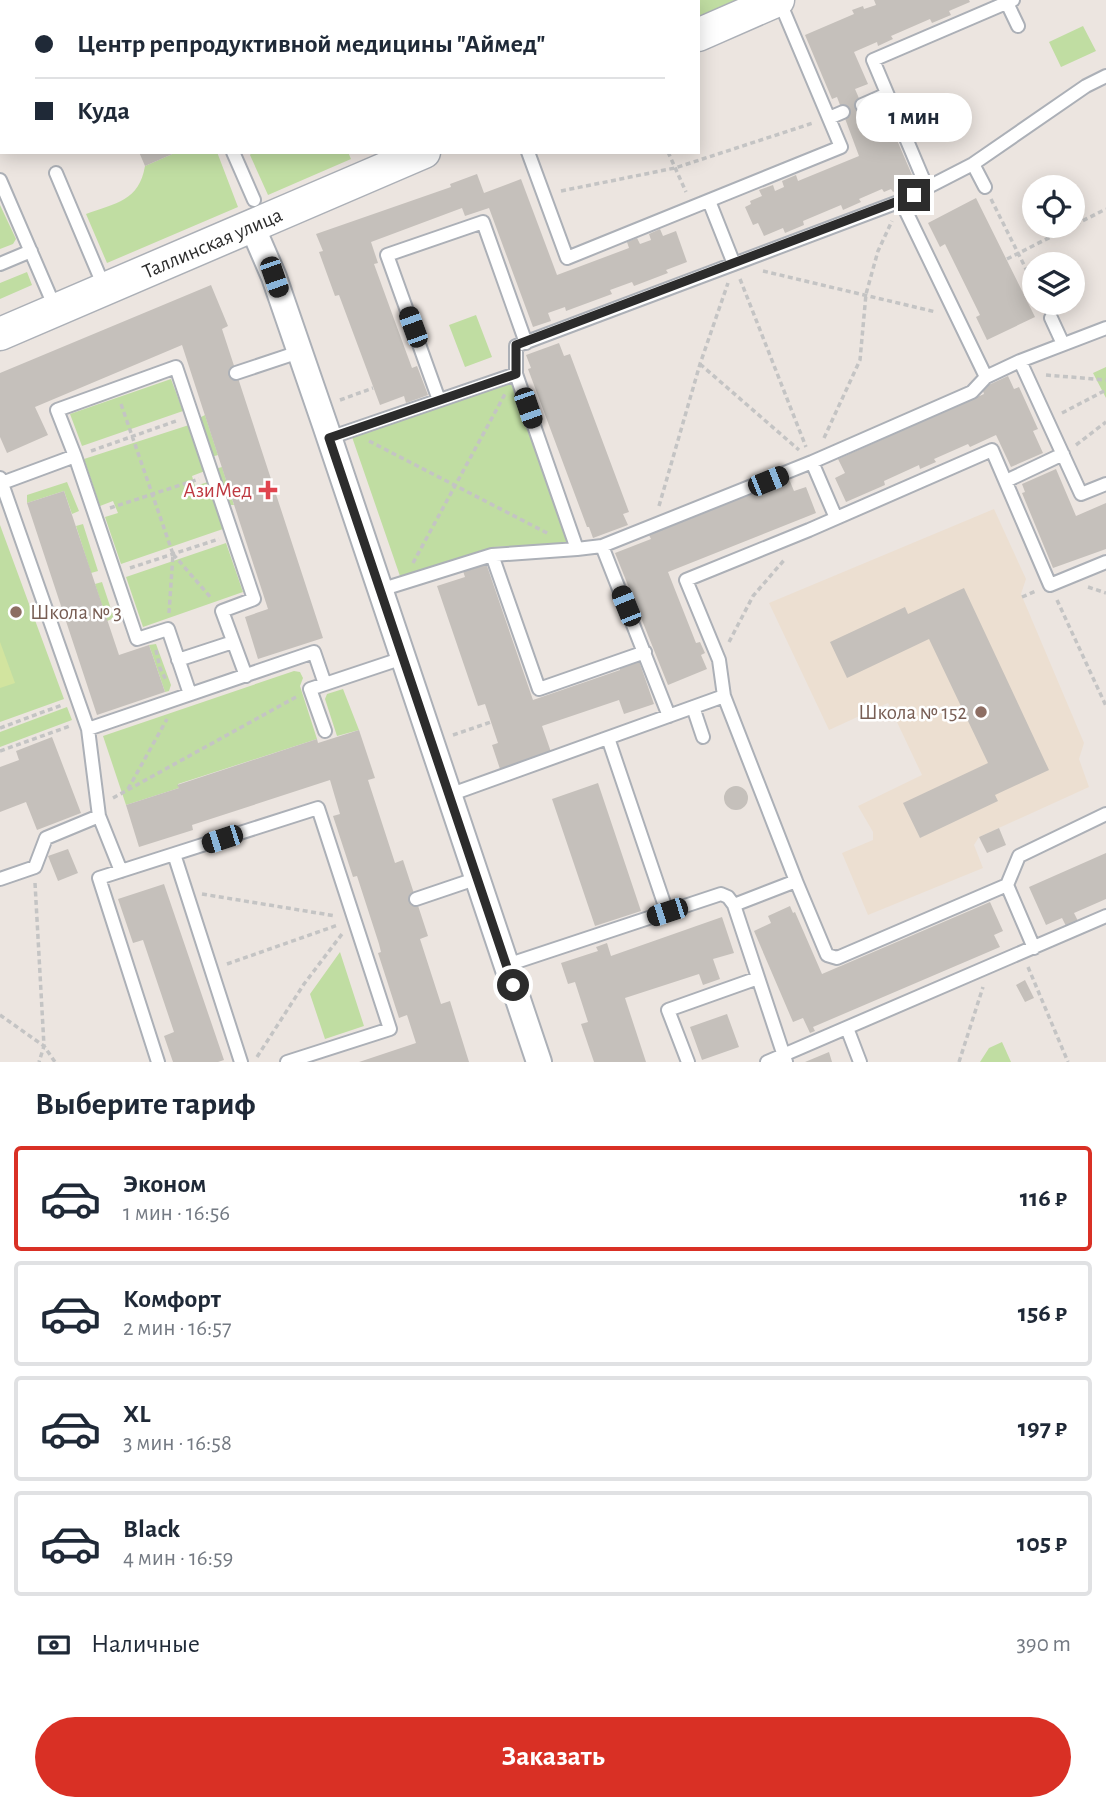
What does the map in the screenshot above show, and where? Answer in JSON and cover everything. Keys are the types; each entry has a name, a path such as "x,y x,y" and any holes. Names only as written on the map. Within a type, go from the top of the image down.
{"street":[{"path":"700,34 779,0"},
{"name":"Таллинская улица","path":"0,334 105,289 253,213 393,158 414,154"},
{"path":"253,213 299,352 339,434 391,587 403,658 539,1062"}],"lane":[{"path":"529,154 567,258 841,147 779,0"},
{"path":"928,188 873,60 1010,1 1018,26"},
{"path":"577,549 516,374 516,345 901,201 973,164 1086,86 1106,76"},
{"path":"862,105 887,94"},
{"path":"828,118 844,112"},
{"path":"234,154 253,213"},
{"path":"973,164 985,187"},
{"path":"56,173 105,289"},
{"path":"2,189 56,310"},
{"path":"709,201 734,264"},
{"path":"901,201 986,377"},
{"path":"439,400 387,255 482,222 526,343"},
{"path":"0,264 31,251"},
{"path":"1051,318 1063,344"},
{"path":"391,587 492,555 602,546 812,462 972,392 986,377 1020,361 1106,328"},
{"path":"236,373 299,352"},
{"path":"1020,361 1081,494 1106,484"},
{"path":"190,694 168,629 137,639 57,410 176,367 190,389 192,415 254,599 222,611 246,676"},
{"path":"339,434 516,374"},
{"path":"1007,885 837,958 827,955 724,696 719,660 685,580 809,530 992,450 1050,585 1106,562"},
{"path":"1006,481 1063,454"},
{"path":"75,456 1,480 5,505 86,725 99,817 121,871"},
{"path":"812,462 836,518"},
{"path":"602,546 669,716"},
{"path":"492,555 539,689 645,652"},
{"path":"178,660 233,642"},
{"path":"86,725 190,694 314,652 325,684"},
{"path":"325,731 310,689 403,658"},
{"path":"449,795 724,696"},
{"path":"693,708 703,737"},
{"path":"608,738 667,912"},
{"path":"158,1062 99,878 318,808 390,1029 287,1062"},
{"path":"1028,951 1007,885 1019,856 1106,814"},
{"path":"0,879 34,867 46,838 99,817"},
{"path":"174,854 241,1062"},
{"path":"416,899 478,878"},
{"path":"734,905 796,881"},
{"path":"507,965 721,894 728,897 734,905 785,1059"},
{"path":"767,1062 785,1059 847,1028 1106,916"},
{"path":"688,1062 668,1010 758,978"},
{"path":"847,1028 860,1062"}],"path":[{"path":"544,194 675,168 828,118"},
{"path":"669,154 693,207"},
{"path":"985,187 1022,262"},
{"path":"812,462 860,360 866,294 878,251 901,201"},
{"path":"1007,259 1106,209"},
{"path":"734,264 959,318"},
{"path":"655,526 700,364 734,264"},
{"path":"734,264 812,462"},
{"path":"700,364 812,462"},
{"path":"391,587 453,486 516,374"},
{"path":"1026,374 1106,380"},
{"path":"338,401 373,388"},
{"path":"116,389 173,554 168,629"},
{"path":"1048,421 1106,390"},
{"path":"75,456 192,415"},
{"path":"1063,454 1106,422"},
{"path":"339,434 453,486 577,549"},
{"path":"94,513 212,475"},
{"path":"719,660 753,596 809,530"},
{"path":"115,573 232,535"},
{"path":"173,554 222,611"},
{"path":"1050,585 1106,706"},
{"path":"157,657 158,668 164,678"},
{"path":"122,794 302,693"},
{"path":"0,728 77,699"},
{"path":"127,791 170,713"},
{"path":"431,742 491,722"},
{"path":"0,751 86,725"},
{"path":"34,867 44,1046 39,1062"},
{"path":"186,891 354,919"},
{"path":"211,969 354,919"},
{"path":"254,1062 304,984 354,919"},
{"path":"1028,951 1068,1062"},
{"path":"961,1061 990,967"},
{"path":"0,1015 44,1046 55,1062"}],"shaded area":[{"name":"Школа № 152","path":"994,509 1026,579 1021,594 1084,743 1079,759 1089,787 979,837 974,845 983,868 868,915 842,853 873,840 873,832 858,806 922,775 888,703 829,730 769,603"}],"green space":[{"path":"700,0 746,0 700,20"},
{"path":"1083,26 1096,51 1061,67 1049,42"},
{"path":"172,154 218,154 238,207 107,263 86,214 132,194 142,178 145,166"},
{"path":"349,154 351,159 268,195 250,155"},
{"path":"0,205 16,239 13,244 0,249"},
{"path":"27,272 32,285 0,299 0,283"},
{"path":"476,315 492,357 465,367 449,325"},
{"path":"1106,367 1106,398 1093,373"},
{"path":"171,379 183,411 82,446 70,414"},
{"path":"513,382 571,544 493,547 401,579 352,437"},
{"path":"205,415 218,455 211,457 199,418"},
{"path":"189,425 205,471 192,476 195,486 208,482 223,529 121,564 105,517 118,513 113,501 100,506 84,459"},
{"path":"222,467 234,505 227,505 215,469"},
{"path":"67,482 79,511 72,514 64,491 27,503 27,495"},
{"path":"83,524 98,571 91,573 76,526"},
{"name":"Школа № 3","path":"0,525 64,699 0,722"},
{"path":"226,543 243,592 143,627 126,577"},
{"path":"102,582 114,618 107,621 95,584"},
{"path":"0,642 15,683 0,688"},
{"path":"156,644 171,685 169,691 165,692 149,645"},
{"path":"294,671 300,672 303,678 300,686 317,739 178,784 179,788 126,805 103,736"},
{"path":"343,689 359,730 337,736 325,699 327,694"},
{"path":"67,707 72,720 0,747 0,732"},
{"path":"340,952 364,1026 325,1039 310,994"},
{"path":"1002,1042 1011,1062 980,1062 989,1048"}],"building":[{"path":"874,0 970,2 949,11 951,15 932,23 930,19 891,36 893,39 878,46 877,42 854,52 868,84 855,89 867,117 884,110 912,175 909,176 912,181 893,192 891,189 884,192 882,189 843,210 841,205 803,221 804,225 785,233 783,228 764,236 758,223 753,225 745,207 751,204 750,201 762,196 759,190 773,185 775,191 784,187 782,181 796,175 798,181 859,156 837,97 832,99 805,35 854,14 852,10 876,5"},
{"path":"140,154 172,154 145,166"},
{"path":"477,174 484,193 521,179 557,275 629,248 627,242 637,238 640,244 651,240 649,234 660,229 663,236 676,231 687,262 666,270 668,273 634,286 632,282 610,290 612,294 566,311 565,307 548,313 551,321 533,327 489,208 465,216 462,208 371,242 378,263 374,264 412,368 417,366 428,395 406,403 404,396 380,405 339,295 335,296 319,252 323,251 316,234 451,187 450,184"},
{"path":"976,198 1022,291 1022,315 1035,317 987,340 976,317 980,315 945,244 940,247 928,223"},
{"path":"211,285 228,326 222,329 323,638 258,659 245,617 268,609 182,345 35,407 48,435 7,453 0,437 0,373"},
{"path":"559,343 564,356 570,354 629,512 623,514 628,525 593,538 528,369 531,368 526,355"},
{"path":"1008,376 1014,389 1019,387 1038,429 1033,431 1043,453 1011,467 996,435 934,459 936,462 920,469 919,465 884,481 885,485 846,502 835,478 845,473 838,459 984,394 982,388"},
{"path":"1056,469 1076,516 1106,503 1106,549 1053,568 1022,493 1025,492 1022,484"},
{"path":"789,479 794,491 806,487 816,513 668,572 696,643 700,642 705,653 701,655 707,669 668,685 615,553 651,539 649,535"},
{"path":"64,491 119,655 149,645 165,692 97,715 27,503"},
{"path":"486,563 533,700 639,661 654,704 624,714 619,700 542,726 551,752 500,769 492,745 498,743 485,704 478,706 437,586 465,577 463,571"},
{"path":"964,588 1049,770 995,795 998,801 920,838 903,803 988,763 929,639 847,678 830,642 905,607 908,614"},
{"path":"359,730 375,778 368,780 395,863 403,860 428,936 420,939 441,1004 450,1001 469,1062 359,1062 416,1043 407,1015 399,1018 357,876 353,877 333,816 340,814 330,780 192,825 193,830 139,847 126,805 179,788 177,785 317,739 318,743"},
{"path":"52,737 81,813 37,830 26,802 0,812 0,767 19,760 16,751"},
{"path":"598,783 641,911 595,926 552,799"},
{"path":"736,786 747,793 748,798 741,809 736,810 725,803 724,798 731,787"},
{"path":"999,828 1006,845 987,853 979,837"},
{"path":"68,849 78,873 58,881 48,856"},
{"path":"1106,853 1106,899 1074,913 1078,921 1066,926 1062,918 1046,925 1029,887"},
{"path":"164,884 224,1060 218,1062 173,1062 164,1036 174,1032 143,940 133,943 118,899"},
{"path":"990,902 1003,931 994,935 1000,947 813,1027 815,1031 810,1033 803,1018 793,1022 754,931 771,923 768,916 790,906 822,974"},
{"path":"722,917 734,953 713,959 720,979 703,985 699,974 625,998 646,1062 594,1062 581,1024 588,1022 575,982 568,984 561,963 598,951 596,947 607,943 611,956"},
{"path":"1025,980 1034,998 1025,1002 1016,985"},
{"path":"727,1014 739,1047 702,1060 690,1027"},
{"path":"829,1052 832,1062 805,1062"}],"place":[{"name":"АзиМед","path":"268,490"},
{"name":"Школа № 3","path":"16,612"},
{"name":"Школа № 152","path":"981,712"}],"route":[{"path":"513,985 329,438 516,374 516,345 914,195"}]}
